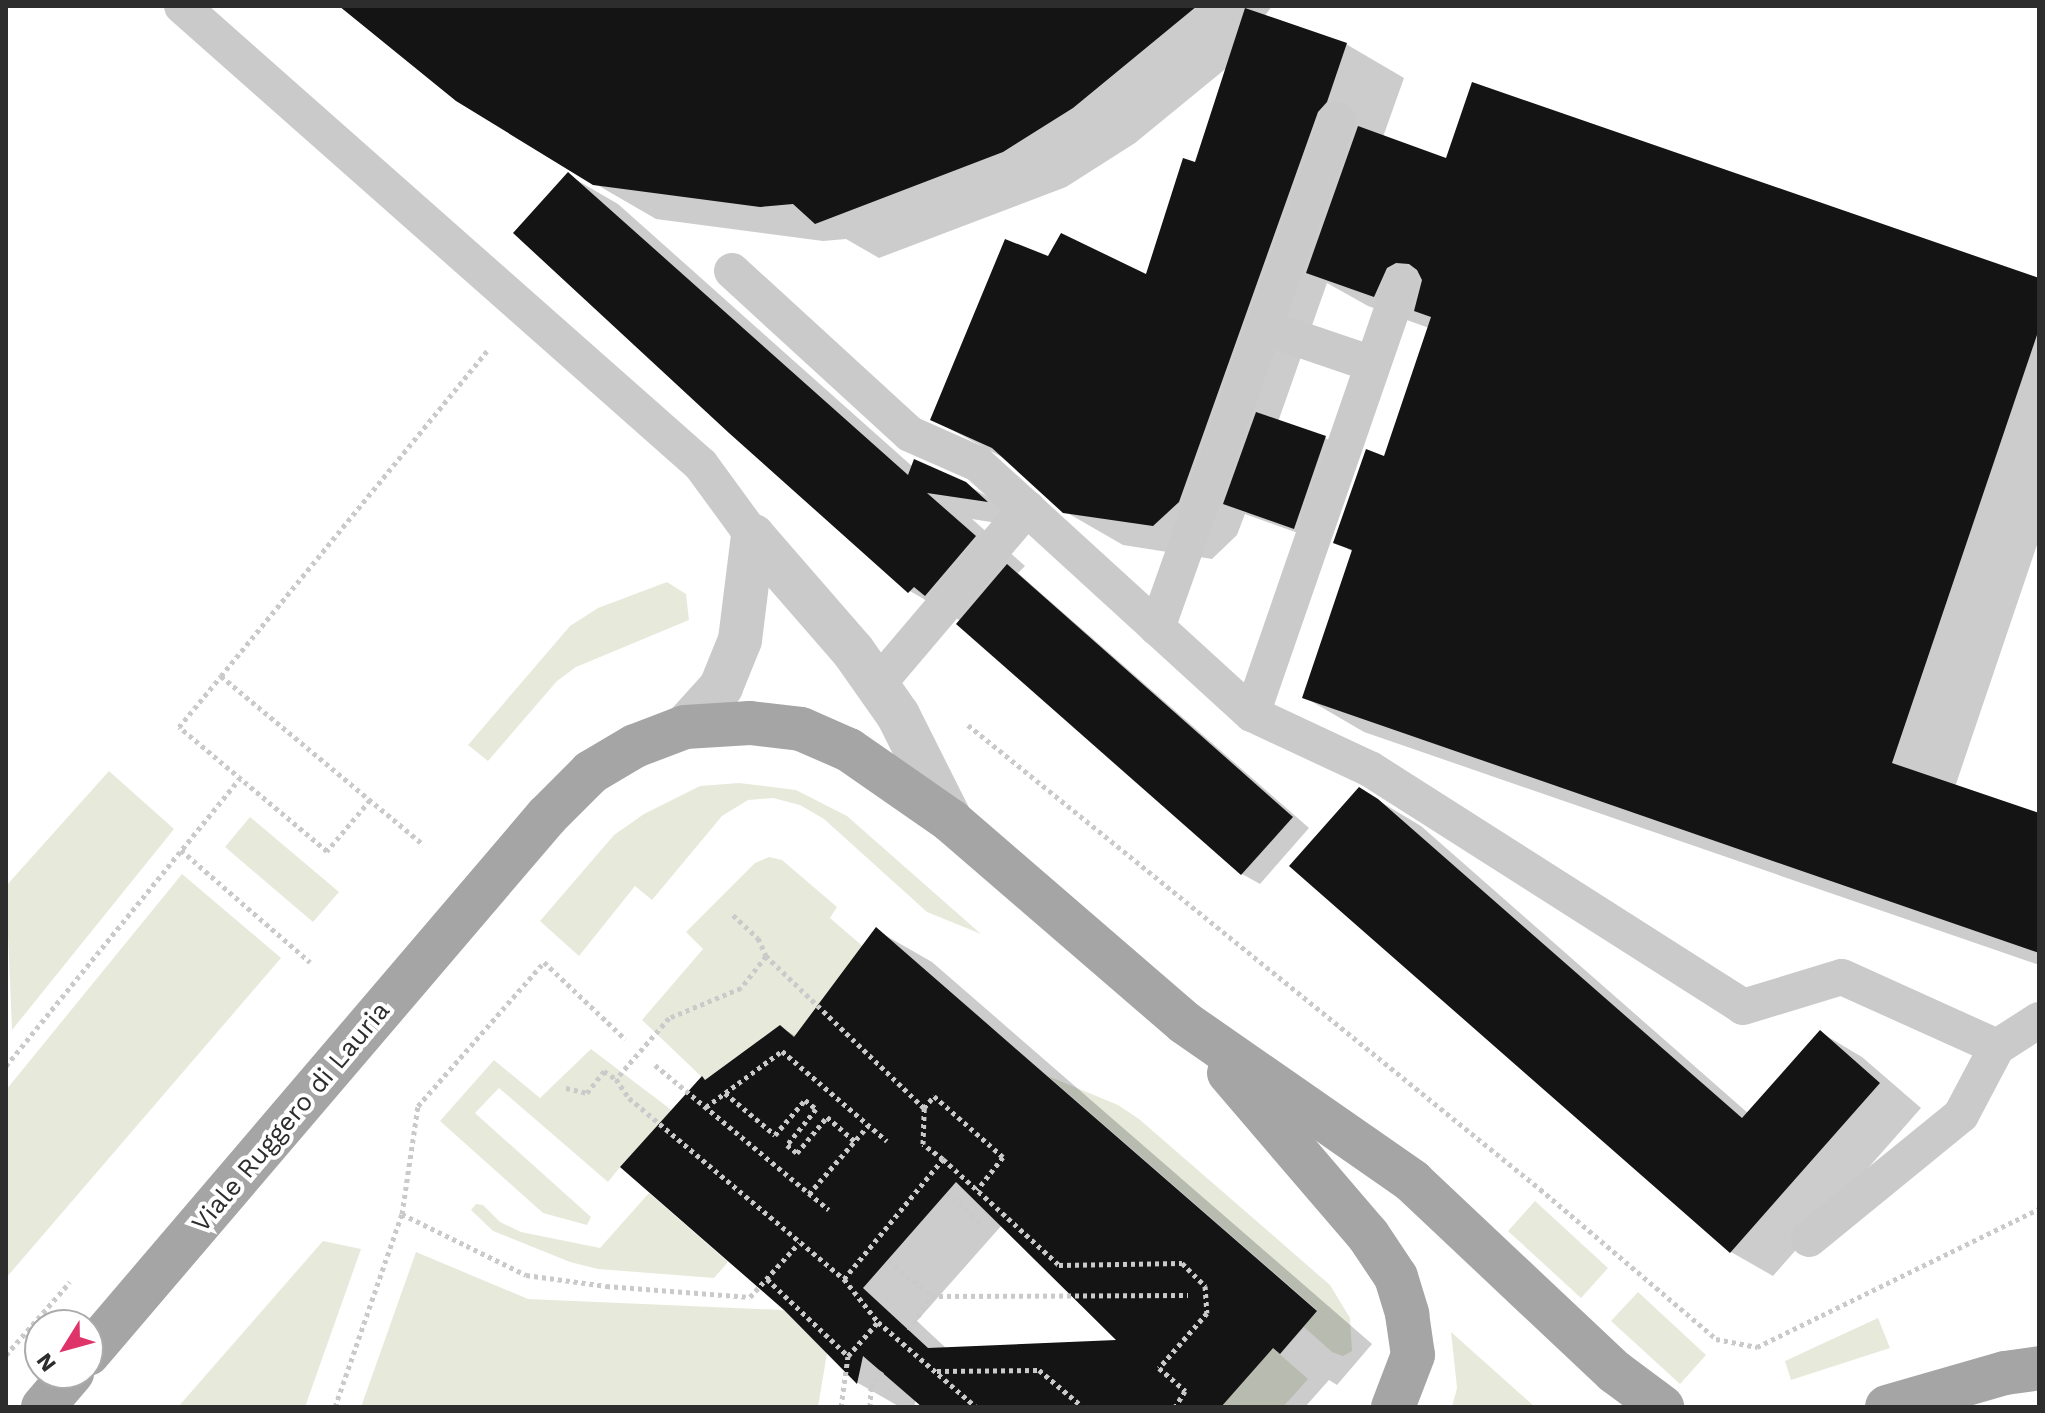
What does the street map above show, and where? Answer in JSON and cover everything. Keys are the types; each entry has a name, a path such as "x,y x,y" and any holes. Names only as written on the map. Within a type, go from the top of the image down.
{"main road":[{"name":"Viale Ruggero di Lauria","path":"104,1335 547,816 591,772 635,746 685,727 750,723 801,729 849,750 951,821 1185,1023"},
{"path":"1185,1023 1368,1235 1396,1277 1407,1314 1413,1355 1393,1407"},
{"path":"1185,1023 1412,1181 1615,1372 1662,1407"},
{"path":"1887,1407 2005,1373 2039,1368"},
{"path":"43,1407 58,1389"}],"street":[{"path":"753,536 853,651 898,715 951,821"},
{"path":"685,727 721,687 740,640 753,536"}],"lane":[{"path":"182,6 701,465 753,536"},
{"path":"1157,628 1338,119"},
{"path":"732,271 910,434 978,464 1252,714 1370,769 1743,1007 1842,977 1997,1047"},
{"path":"1252,714 1401,283"},
{"path":"1263,327 1372,364"},
{"path":"877,685 1027,508"},
{"path":"1809,1239 1961,1115 1997,1047 2039,1020"}],"path":[{"path":"370,800 327,851 179,727 523,308"},
{"path":"221,676 424,845"},
{"path":"955,715 1540,1189 1716,1339 1757,1347 2039,1209"},
{"path":"6,1066 240,778"},
{"path":"181,850 310,962"},
{"path":"733,915 758,938 766,956 924,1108"},
{"path":"616,1079 669,1018 741,988 766,956"},
{"path":"335,1407 402,1214 418,1106 544,962 625,1039"},
{"path":"706,1107 782,1051 887,1141"},
{"path":"655,1065 829,1210"},
{"path":"566,1088 587,1093 604,1071 616,1079 629,1098 844,1279 878,1322 976,1407"},
{"path":"725,1093 775,1135 805,1100 816,1109 787,1145 797,1153 827,1117 855,1141"},
{"path":"977,1190 1003,1157 934,1096 924,1108 923,1144 1059,1265 1182,1263 1205,1286 1207,1313 1159,1368 1185,1391 1175,1407"},
{"path":"809,1194 868,1126"},
{"path":"844,1279 943,1159"},
{"path":"947,1193 980,1222"},
{"path":"402,1214 526,1275 606,1286 750,1297 799,1243"},
{"path":"889,1260 931,1296 1188,1295"},
{"path":"767,1279 848,1356"},
{"path":"909,1330 931,1296"},
{"path":"841,1407 848,1356 878,1322"},
{"path":"936,1371 1039,1370 1083,1407"},
{"path":"870,1407 871,1387 882,1371"}],"shaded area":[{"path":"667,582 686,594 689,620 576,667 557,681 488,761 468,745 570,626 598,608"},
{"path":"109,771 174,829 12,1030 6,886"},
{"path":"739,783 796,790 847,816 981,934 927,912 824,819 800,805 773,798 748,800 722,816 652,900 635,886 579,956 540,921 614,835 644,814 700,786"},
{"path":"250,817 339,892 313,922 225,847"},
{"path":"769,857 782,860 837,907 830,918 1304,1326 1317,1310 1048,1076 1118,1105 1139,1119 1330,1285 1350,1318 1352,1351 1343,1356 1332,1352 1304,1327 1294,1338 1229,1281 899,1128 780,1025 705,1080 642,1020 703,949 686,932 755,863"},
{"path":"182,874 281,958 6,1278 6,1090"},
{"path":"591,1049 703,1134 620,1167 608,1182 499,1088 475,1113 591,1217 587,1225 543,1213 440,1121 494,1060 540,1098"},
{"path":"649,1193 728,1262 714,1278 598,1269 570,1262 493,1231 471,1210 476,1204 483,1205 500,1222 521,1232 600,1248"},
{"path":"1535,1201 1608,1268 1581,1298 1508,1231"},
{"path":"323,1241 361,1249 305,1407 178,1407"},
{"path":"416,1252 528,1299 784,1310 827,1353 818,1407 361,1407"},
{"path":"1638,1292 1706,1355 1680,1384 1611,1321"},
{"path":"1237,1317 1308,1379 1283,1407 1204,1407"},
{"path":"1878,1318 1890,1348 1791,1380 1785,1361"},
{"path":"1451,1332 1535,1407 1452,1407 1457,1388"}],"building":[{"path":"339,6 1197,6 1073,108 1003,152 815,224 793,204 760,207 593,185 456,101"},
{"path":"1245,8 1347,43 1327,102 1318,112 1179,502 1153,526 1063,513 992,448 930,420 1005,239 1048,256 1061,233 1146,274 1183,158 1195,162"},
{"path":"1472,82 2039,278 2039,329 1892,763 2039,813 2039,953 1302,698 1352,550 1333,543 1366,449 1384,456 1431,317 1414,311 1422,280 1417,270 1409,264 1396,263 1387,268 1374,297 1306,273 1358,126 1446,158"},
{"path":"568,172 908,475 914,459 966,482 988,502 927,493 976,536 925,596 914,587 908,593 513,233"},
{"path":"1256,412 1326,436 1294,529 1223,504"},
{"path":"1007,564 1293,817 1241,875 956,624"},
{"path":"1359,787 1378,799 1742,1118 1820,1030 1880,1083 1730,1253 1289,866"},
{"path":"876,927 1317,1311 1280,1354 1273,1348 1221,1407 922,1407 863,1356 857,1384 784,1310 620,1167 702,1076 705,1080 780,1025 794,1037","holes":["956,1182 1116,1340 928,1348 863,1288"]}]}
